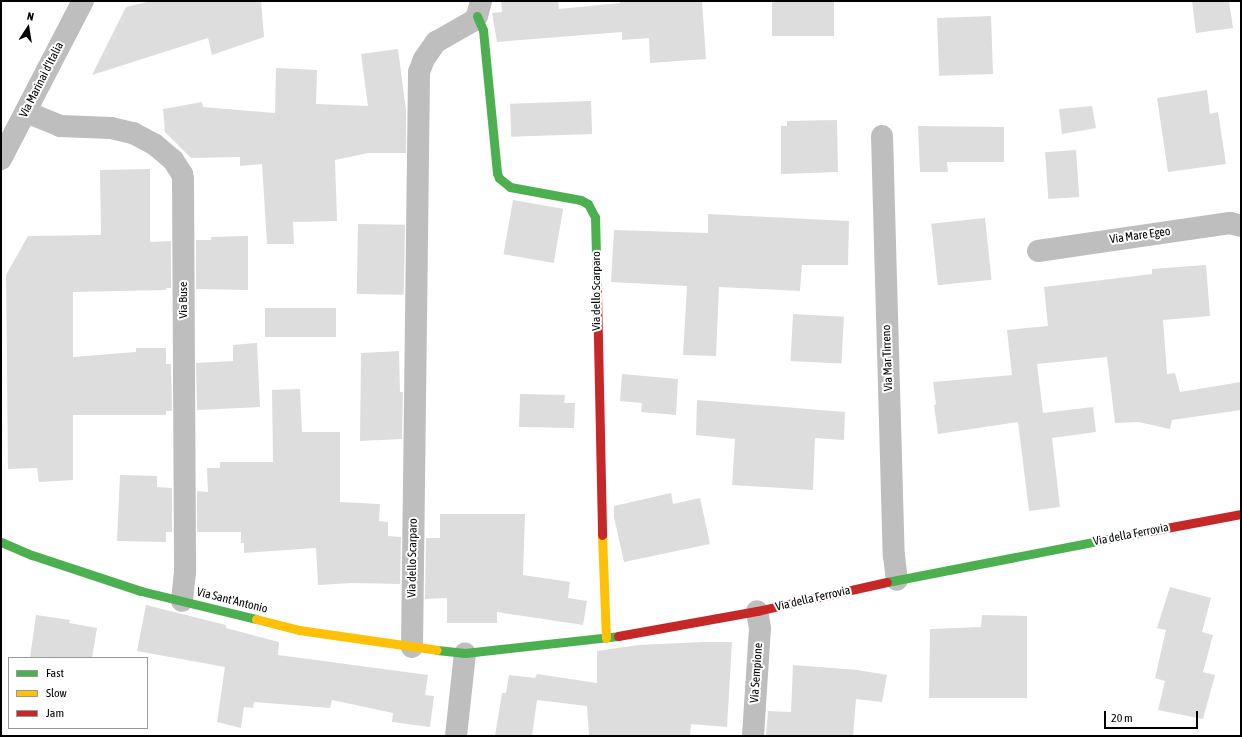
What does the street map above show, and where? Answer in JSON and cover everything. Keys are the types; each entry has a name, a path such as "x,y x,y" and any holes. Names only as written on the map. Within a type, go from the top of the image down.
{"street":[{"name":"Via Marinai d'Italia","path":"1,159 83,1"},
{"name":"Via dello Scarparo","path":"479,9 483,30 497,173 499,178 510,187 582,200 588,204 595,217 600,467 606,638"},
{"name":"Via dello Scarparo","path":"412,647 418,79 421,65 432,47 442,38 469,25 479,9"},
{"name":"Via Buse","path":"26,112 60,126 111,128 134,133 154,144 173,160 182,174 185,572 182,601"},
{"name":"Via Mar Tirreno","path":"882,136 894,556 897,580"},
{"name":"Via Mare Egeo","path":"1038,251 1230,223 1241,226"},
{"name":"Via della Ferrovia","path":"465,652 606,638 757,611 897,580 1241,514"},
{"name":"Via Sant'Antonio","path":"1,542 32,555 141,591 299,630 412,647 465,652"},
{"name":"Via Sempione","path":"753,736 760,628 757,611"},
{"path":"456,736 465,652"}],"building":[{"path":"151,1 261,1 264,37 212,55 208,38 92,75 126,7"},
{"path":"501,1 558,1 559,9 620,3 620,1 702,1 706,59 650,63 649,38 622,40 622,32 497,42 492,13 502,12"},
{"path":"772,1 834,1 834,36 772,36"},
{"path":"1192,1 1229,1 1233,28 1196,33"},
{"path":"991,16 993,74 939,76 937,18"},
{"path":"398,49 406,110 406,153 368,153 335,160 337,221 293,222 294,244 267,244 262,164 240,166 240,157 191,158 165,132 163,109 202,102 203,107 275,113 276,68 317,70 316,104 368,106 361,54"},
{"path":"1207,90 1210,114 1218,112 1226,164 1168,172 1157,98"},
{"path":"591,101 592,134 511,137 510,104"},
{"path":"1092,106 1096,128 1062,134 1059,109"},
{"path":"837,120 838,172 781,174 781,126 787,126 787,121"},
{"path":"918,126 1004,127 1004,162 947,162 948,172 920,172"},
{"path":"1076,150 1079,197 1048,199 1045,152"},
{"path":"150,169 150,242 171,241 171,288 166,288 166,290 73,292 73,357 136,352 136,348 166,348 166,364 171,364 172,411 166,411 166,415 73,415 73,480 39,482 37,468 8,469 6,275 28,236 101,235 100,170"},
{"path":"513,200 563,209 554,263 503,254"},
{"path":"708,214 849,221 848,265 802,265 800,291 719,287 716,356 683,355 687,286 611,282 614,230 708,233"},
{"path":"985,218 991,280 938,285 931,224"},
{"path":"358,224 405,225 404,295 357,294"},
{"path":"248,236 248,290 196,289 196,240 211,240 211,237"},
{"path":"1206,265 1210,316 1163,320 1167,374 1175,373 1180,392 1241,382 1241,410 1172,420 1170,429 1138,422 1115,423 1107,357 1037,364 1043,413 1093,407 1096,432 1052,438 1060,507 1029,511 1018,422 938,434 934,405 936,404 933,382 1012,375 1007,330 1048,326 1044,287 1152,274 1152,269"},
{"path":"265,308 336,308 336,337 265,337"},
{"path":"793,314 844,317 841,364 791,361"},
{"path":"257,343 260,407 197,410 196,363 233,361 233,345"},
{"path":"399,351 400,392 403,392 402,439 360,441 361,353"},
{"path":"622,374 678,379 676,415 641,412 642,403 620,401"},
{"path":"300,389 302,432 340,432 340,502 380,504 379,521 388,522 388,536 401,537 400,584 352,583 318,585 316,548 244,553 244,543 241,543 241,532 197,532 197,491 208,492 207,468 220,468 220,462 273,462 272,390"},
{"path":"520,394 565,395 564,403 575,403 574,428 519,427"},
{"path":"697,400 845,412 844,440 815,438 813,490 732,485 735,439 696,435"},
{"path":"120,475 157,476 157,487 172,488 172,532 166,532 166,542 117,541"},
{"path":"671,493 673,504 700,498 710,544 624,562 614,517 614,506"},
{"path":"440,514 525,514 523,575 570,582 568,598 587,601 583,625 497,612 497,623 447,623 447,598 425,599 426,538 440,538"},
{"path":"1170,587 1211,598 1202,632 1213,635 1203,672 1215,675 1203,719 1158,710 1165,681 1155,678 1166,630 1157,628"},
{"path":"146,605 226,625 226,628 279,642 278,655 428,675 425,695 434,696 430,727 392,722 393,713 332,700 330,708 254,702 253,708 244,707 241,728 217,722 225,667 137,651"},
{"path":"36,615 70,620 69,623 97,628 92,657 30,657"},
{"path":"982,615 1027,616 1027,698 929,698 930,629 981,627"},
{"path":"732,642 727,727 691,724 690,736 589,736 587,706 537,700 532,736 495,736 502,693 506,693 509,675 535,678 537,674 597,683 597,651 638,645"},
{"path":"793,665 858,670 887,675 882,702 856,699 853,736 766,736 768,711 791,712"}],"traffic: fast":[{"path":"477,16 483,30 497,173 499,178 510,187 581,200 588,204 595,217 597,292"},
{"path":"887,582 1150,531"},
{"path":"1,542 32,555 141,591 256,619"},
{"path":"437,650 465,653 618,636"}],"traffic: slow":[{"path":"602,535 606,638"},
{"path":"256,619 299,630 437,650"}],"traffic: jam":[{"path":"597,292 602,535"},
{"path":"1150,531 1241,514"},
{"path":"618,636 757,611 887,582"}]}
